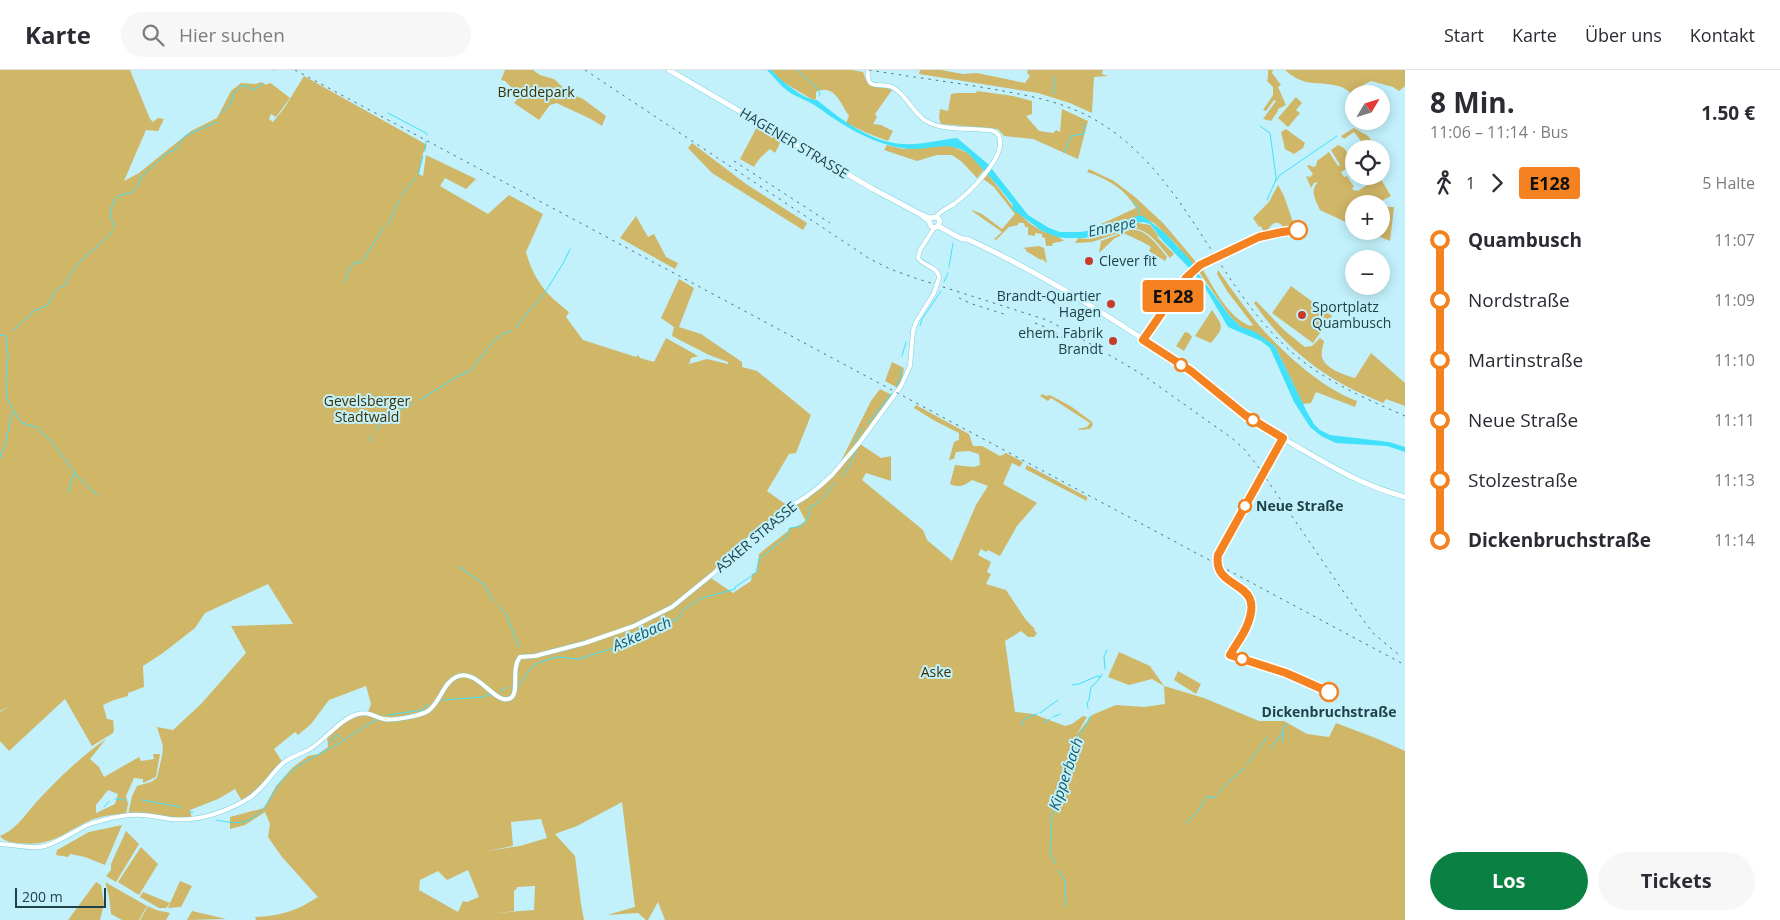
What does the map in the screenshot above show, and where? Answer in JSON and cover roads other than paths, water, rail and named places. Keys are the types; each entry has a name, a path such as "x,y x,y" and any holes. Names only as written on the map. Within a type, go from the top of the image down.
{"main road":[{"name":"HAGENER STRASSE","path":"670,70 833,167 935,222 962,239 967,239 1014,261 1098,309 1191,371 1241,412 1276,434 1356,480 1405,497"}],"street":[{"path":"868,70 868,81 896,90 922,118 931,123 952,128 989,130 996,132 1000,137 999,154 991,166 956,202 940,212 935,222"},
{"name":"ASKER STRASSE","path":"0,844 43,846 52,844 90,824 120,816 139,814 185,820 221,813 253,796 285,762 316,745 358,714 366,713 389,720 417,716 429,710 451,680 460,675 473,678 482,683 498,698 506,700 514,693 516,664 520,657 534,656 578,645 634,626 672,607 714,573 750,539 832,475 860,442 902,386 910,366 913,331 916,322 934,293 939,278 938,272 923,264 918,258 918,253 935,222"}],"water":[{"name":"Ennepe","path":"767,70 771,70 799,93 805,97 817,100 846,122 868,135 891,143 903,144 957,138 988,164 1028,215 1049,228 1060,232 1081,232 1108,227 1137,216 1143,216 1165,233 1192,262 1192,265 1229,315 1241,327 1254,331 1275,346 1307,412 1320,430 1330,435 1389,442 1405,447 1405,452 1387,446 1336,443 1321,436 1310,427 1294,402 1270,348 1261,341 1228,327 1194,273 1162,240 1150,224 1143,222 1133,223 1085,238 1057,237 1042,231 1012,209 1013,205 968,153 943,146 910,149 878,142 846,126 813,104 788,92"}],"waterway":[{"path":"797,70 818,89 819,96"},
{"path":"1054,77 1054,94"},
{"path":"222,113 231,103 233,94 241,86 246,86 253,90 263,84"},
{"path":"388,113 427,135"},
{"path":"114,227 111,210 118,196 132,192 139,184 141,177 166,154 176,149 185,136 217,122"},
{"path":"1064,153 1071,136 1084,134 1084,124"},
{"path":"1260,126 1270,133 1276,177 1267,200"},
{"path":"1276,181 1280,175 1337,136"},
{"path":"425,151 426,141"},
{"path":"418,175 423,156"},
{"path":"413,181 416,178"},
{"path":"401,196 412,182"},
{"path":"388,225 400,200"},
{"name":"Ennepe","path":"1133,201 1137,206 1140,216"},
{"path":"345,282 349,269 355,262 360,263 363,260 384,227"},
{"path":"13,331 35,310 49,304 54,293 65,285 75,268 113,230"},
{"name":"Askebach","path":"949,267 953,243"},
{"path":"516,328 542,297 570,249"},
{"name":"Askebach","path":"944,282 948,273"},
{"name":"Askebach","path":"920,326 922,319 941,291"},
{"path":"420,400 458,376 470,371 493,342 504,333 511,331"},
{"path":"0,335 6,336 8,356 7,397 13,411"},
{"name":"Askebach","path":"902,356 906,342"},
{"name":"Askebach","path":"896,386 900,378 901,369"},
{"name":"Askebach","path":"867,424 892,393"},
{"path":"376,430 388,418 413,403"},
{"path":"0,458 5,446 13,412"},
{"path":"14,412 22,423 36,427 52,442 78,477 97,495"},
{"name":"Askebach","path":"853,444 862,429"},
{"path":"370,441 372,436"},
{"name":"Askebach","path":"841,477 854,457 856,450"},
{"path":"68,492 74,473"},
{"name":"Askebach","path":"519,686 531,668 538,663 556,657 579,659 611,649 641,632 646,632 651,628 678,619 683,610 699,599 735,589 735,587 756,573 759,559 786,537 790,528 801,526 810,516 808,511 810,507 822,500 835,483"},
{"path":"458,566 485,585 493,601"},
{"path":"498,605 507,616 519,647"},
{"name":"Kipperbach","path":"1105,669 1104,657 1107,650"},
{"name":"Kipperbach","path":"1088,708 1087,703 1091,687 1102,674"},
{"path":"1072,685 1097,676 1101,677"},
{"name":"Askebach","path":"500,691 508,687"},
{"name":"Askebach","path":"442,700 484,697 487,694 491,696"},
{"path":"1040,713 1058,700"},
{"name":"Askebach","path":"388,715 423,710 428,704"},
{"path":"1021,726 1024,720 1037,714"},
{"path":"1053,717 1060,714"},
{"name":"Kipperbach","path":"1055,864 1050,851 1052,815 1068,778 1079,735 1090,716"},
{"name":"Askebach","path":"216,820 235,823 249,820 262,810 281,782 296,768 379,719"},
{"path":"1044,723 1050,719"},
{"path":"1271,749 1283,731 1285,724"},
{"path":"1283,732 1283,742"},
{"path":"330,743 337,734 341,739"},
{"path":"1247,764 1267,737"},
{"path":"1224,786 1244,768"},
{"path":"1219,793 1222,788"},
{"path":"1186,823 1197,812 1207,796 1213,798 1217,796"},
{"path":"115,799 125,800"},
{"name":"Askebach","path":"142,800 181,807"},
{"path":"104,807 109,801"},
{"name":"Kipperbach","path":"1058,870 1065,880 1066,906"}],"railway":[{"path":"295,70 1405,665"},
{"path":"585,70 870,259 915,278 1047,320 1143,375 1233,439 1245,450 1259,468 1373,633 1399,655"},
{"path":"869,70 1023,95 1051,101 1090,117 1121,138 1148,163 1194,222 1257,315 1282,343 1324,376 1405,416"},
{"path":"734,161 830,223"},
{"path":"959,298 1004,314"},
{"path":"1035,323 1063,338"}],"place":[{"name":"Clever fit","path":"1089,261"},
{"name":"Brandt-Quartier Hagen","path":"1111,304"},
{"name":"Sportplatz Quambusch","path":"1302,315"},
{"name":"ehem. Fabrik Brandt","path":"1113,341"},
{"name":"Neue Straße","path":"1245,506"},
{"name":"Dickenbruchstraße","path":"1329,692"}],"park label":[{"name":"Breddepark","path":"536,92"},
{"name":"Gevelsberger Stadtwald","path":"367,410"},
{"name":"Aske","path":"936,672"}]}
